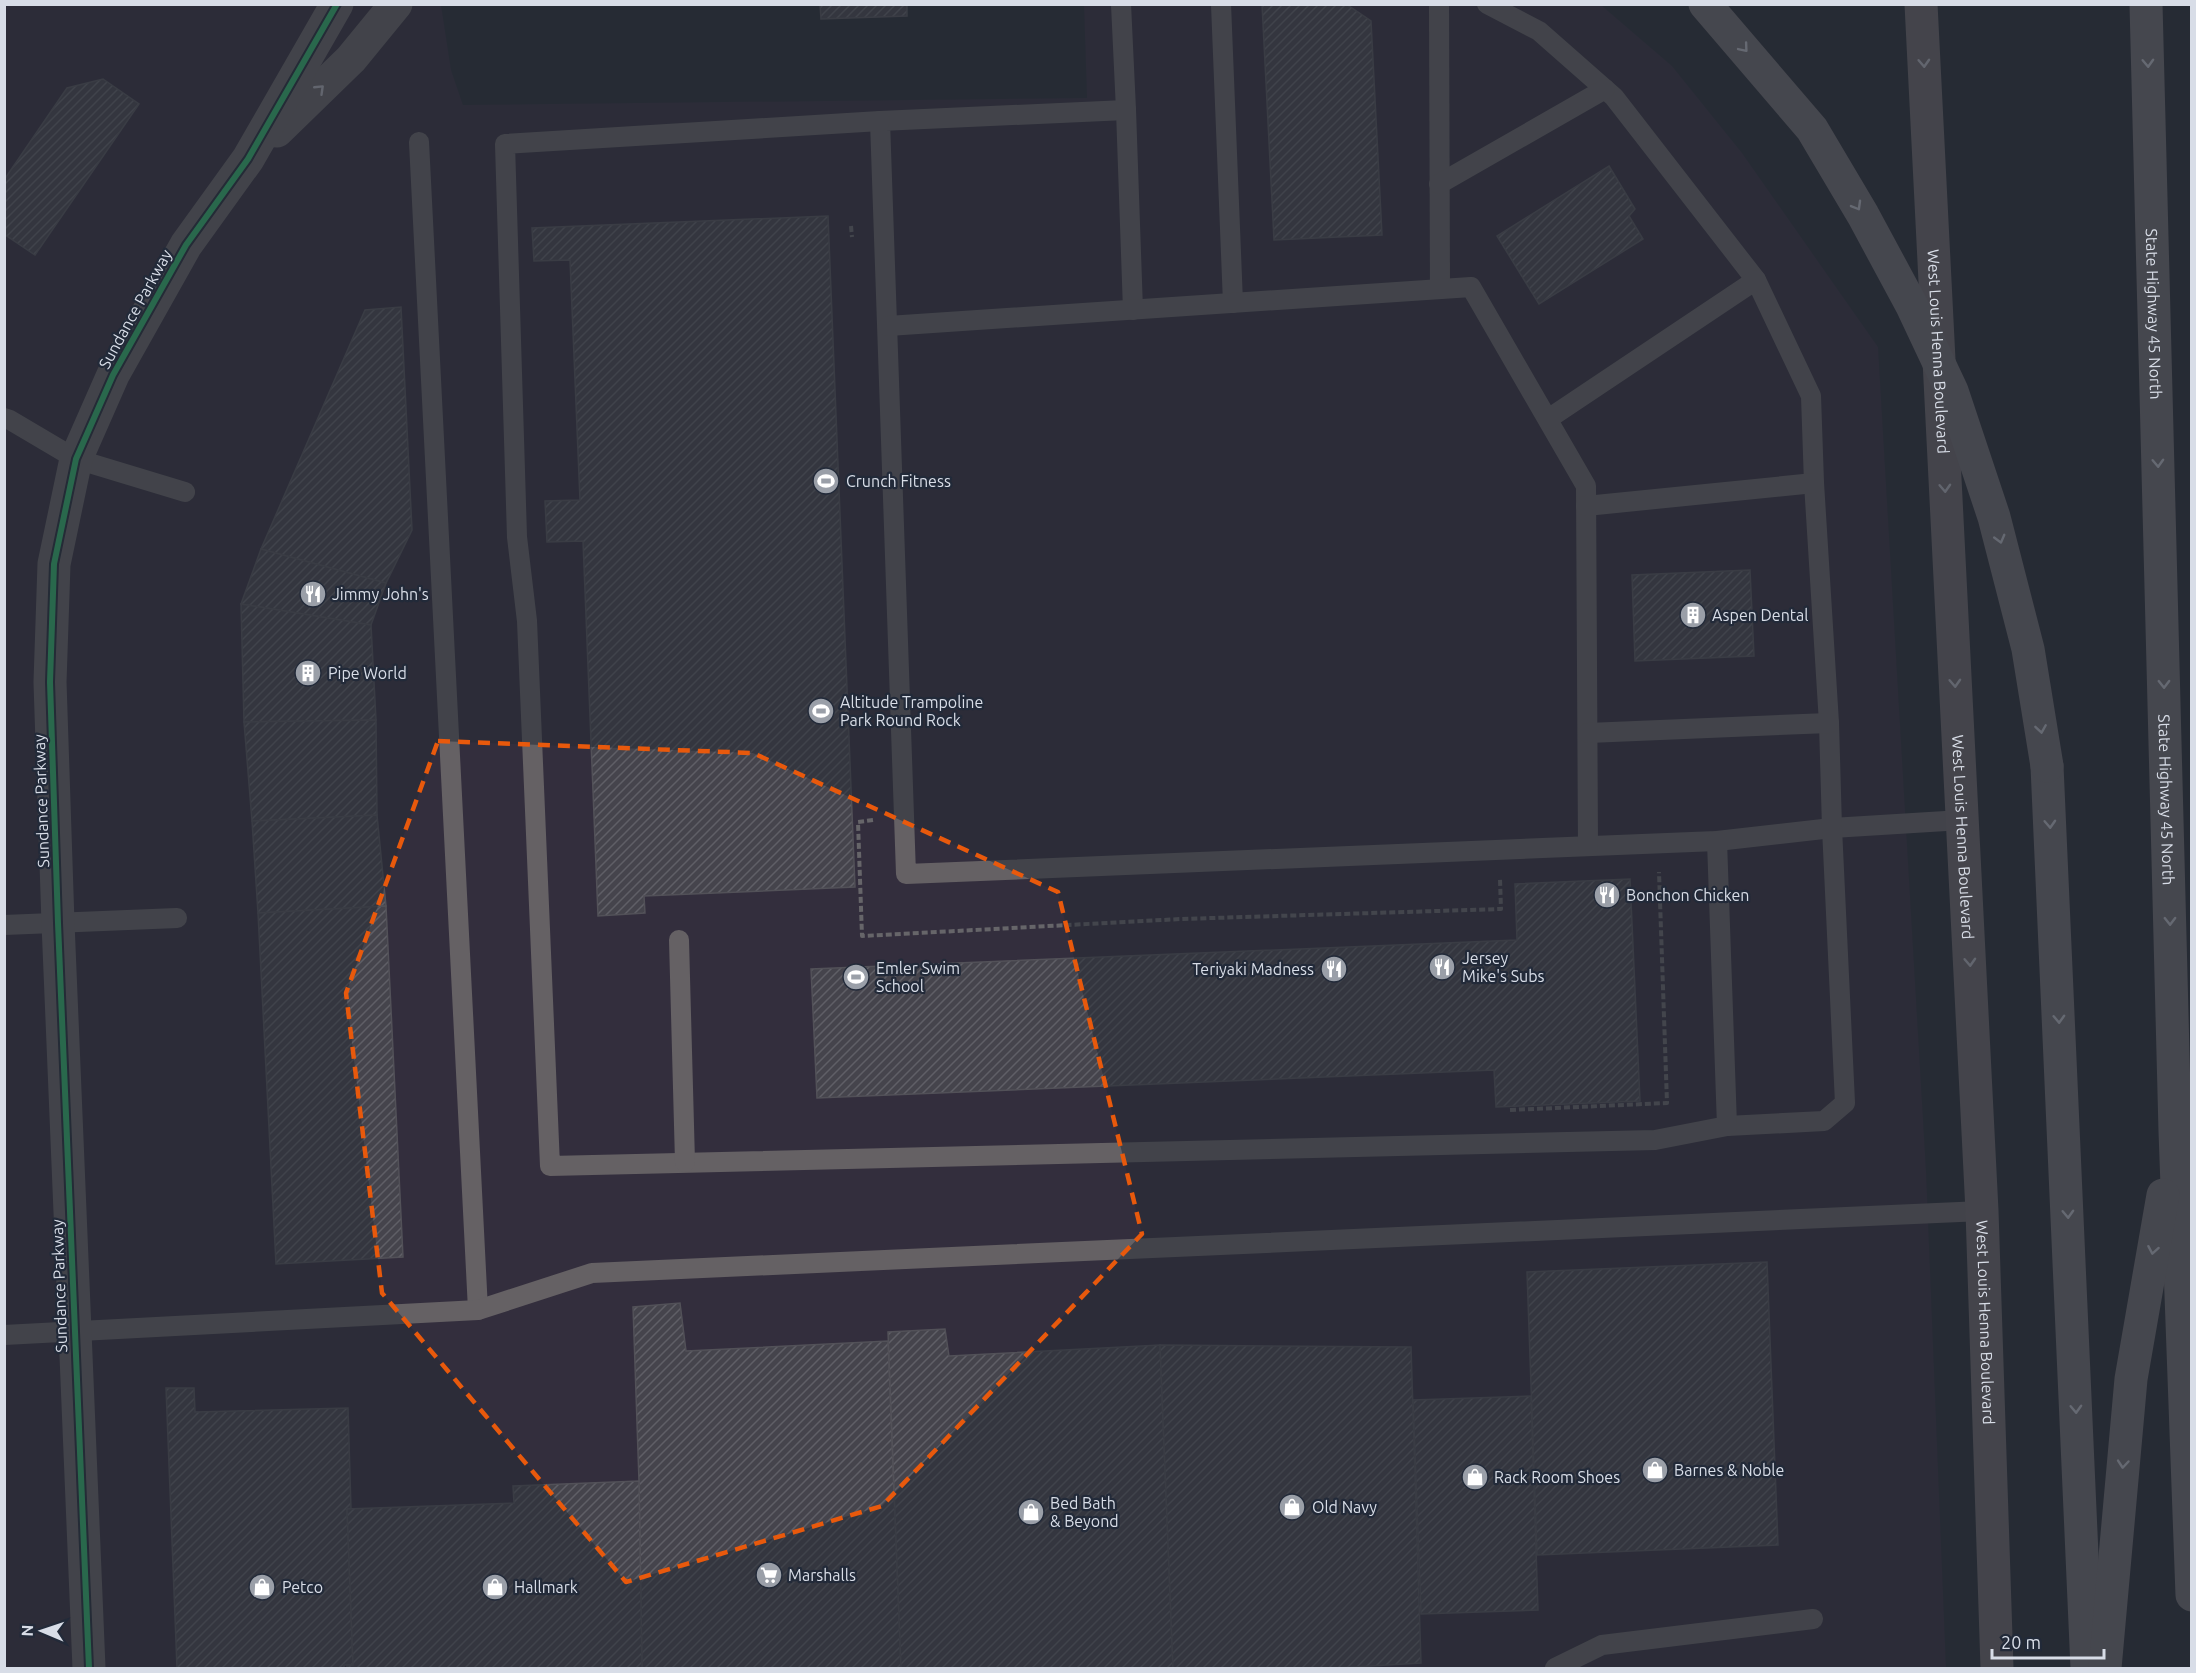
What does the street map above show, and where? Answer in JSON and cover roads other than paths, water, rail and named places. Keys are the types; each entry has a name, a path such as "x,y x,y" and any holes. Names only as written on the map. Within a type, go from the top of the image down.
{"highway":[{"path":"1705,4 1812,129 1863,215 1912,306 1952,391 1994,517 2028,649 2047,766 2087,1668"},
{"name":"State Highway 45 North","path":"2146,4 2175,1131 2192,1595"},
{"path":"2105,1668 2131,1379 2175,1131"}],"main road":[{"name":"West Louis Henna Boulevard","path":"1921,4 1982,1211 1997,1668"}],"street":[{"name":"Sundance Parkway","path":"89,1668 50,682 54,564 76,459 113,375 186,244 248,159 337,4"},
{"name":"Sundance Parkway","path":"248,159 351,59 396,4"}],"lane":[{"path":"1121,4 1133,310"},
{"path":"1221,4 1233,303"},
{"path":"1439,4 1440,290"},
{"path":"1126,110 880,121 505,144 517,537 527,621 550,1166 1655,1140 1727,1126 1824,1121 1845,1103 1829,723 1811,396 1756,280 1614,98 1539,32 1487,4"},
{"path":"1440,184 1605,89"},
{"path":"880,121 906,874 1716,842 1832,828 1962,820"},
{"path":"419,142 478,1310"},
{"path":"1548,419 1756,280"},
{"path":"888,326 1471,287 1586,486 1588,846"},
{"path":"4,418 76,459 185,492"},
{"path":"1586,506 1814,483"},
{"path":"1588,732 1829,723"},
{"path":"1716,842 1727,1126"},
{"path":"4,925 177,918"},
{"path":"679,940 685,1162"},
{"path":"4,1335 478,1310 592,1273 1982,1211"},
{"path":"1555,1668 1602,1645 1813,1619"}],"place":[{"name":"Crunch Fitness","path":"826,481"},
{"name":"Jimmy John's","path":"313,594"},
{"name":"Aspen Dental","path":"1693,615"},
{"name":"Pipe World","path":"308,673"},
{"name":"Altitude Trampoline Park Round Rock","path":"821,711"},
{"name":"Bonchon Chicken","path":"1607,895"},
{"name":"Jersey Mike's Subs","path":"1442,967"},
{"name":"Teriyaki Madness","path":"1334,969"},
{"name":"Emler Swim School","path":"856,977"},
{"name":"Barnes & Noble","path":"1655,1470"},
{"name":"Rack Room Shoes","path":"1475,1477"},
{"name":"Old Navy","path":"1292,1507"},
{"name":"Bed Bath & Beyond","path":"1031,1512"},
{"name":"Marshalls","path":"769,1575"},
{"name":"Petco","path":"262,1587"},
{"name":"Hallmark","path":"495,1587"}]}
